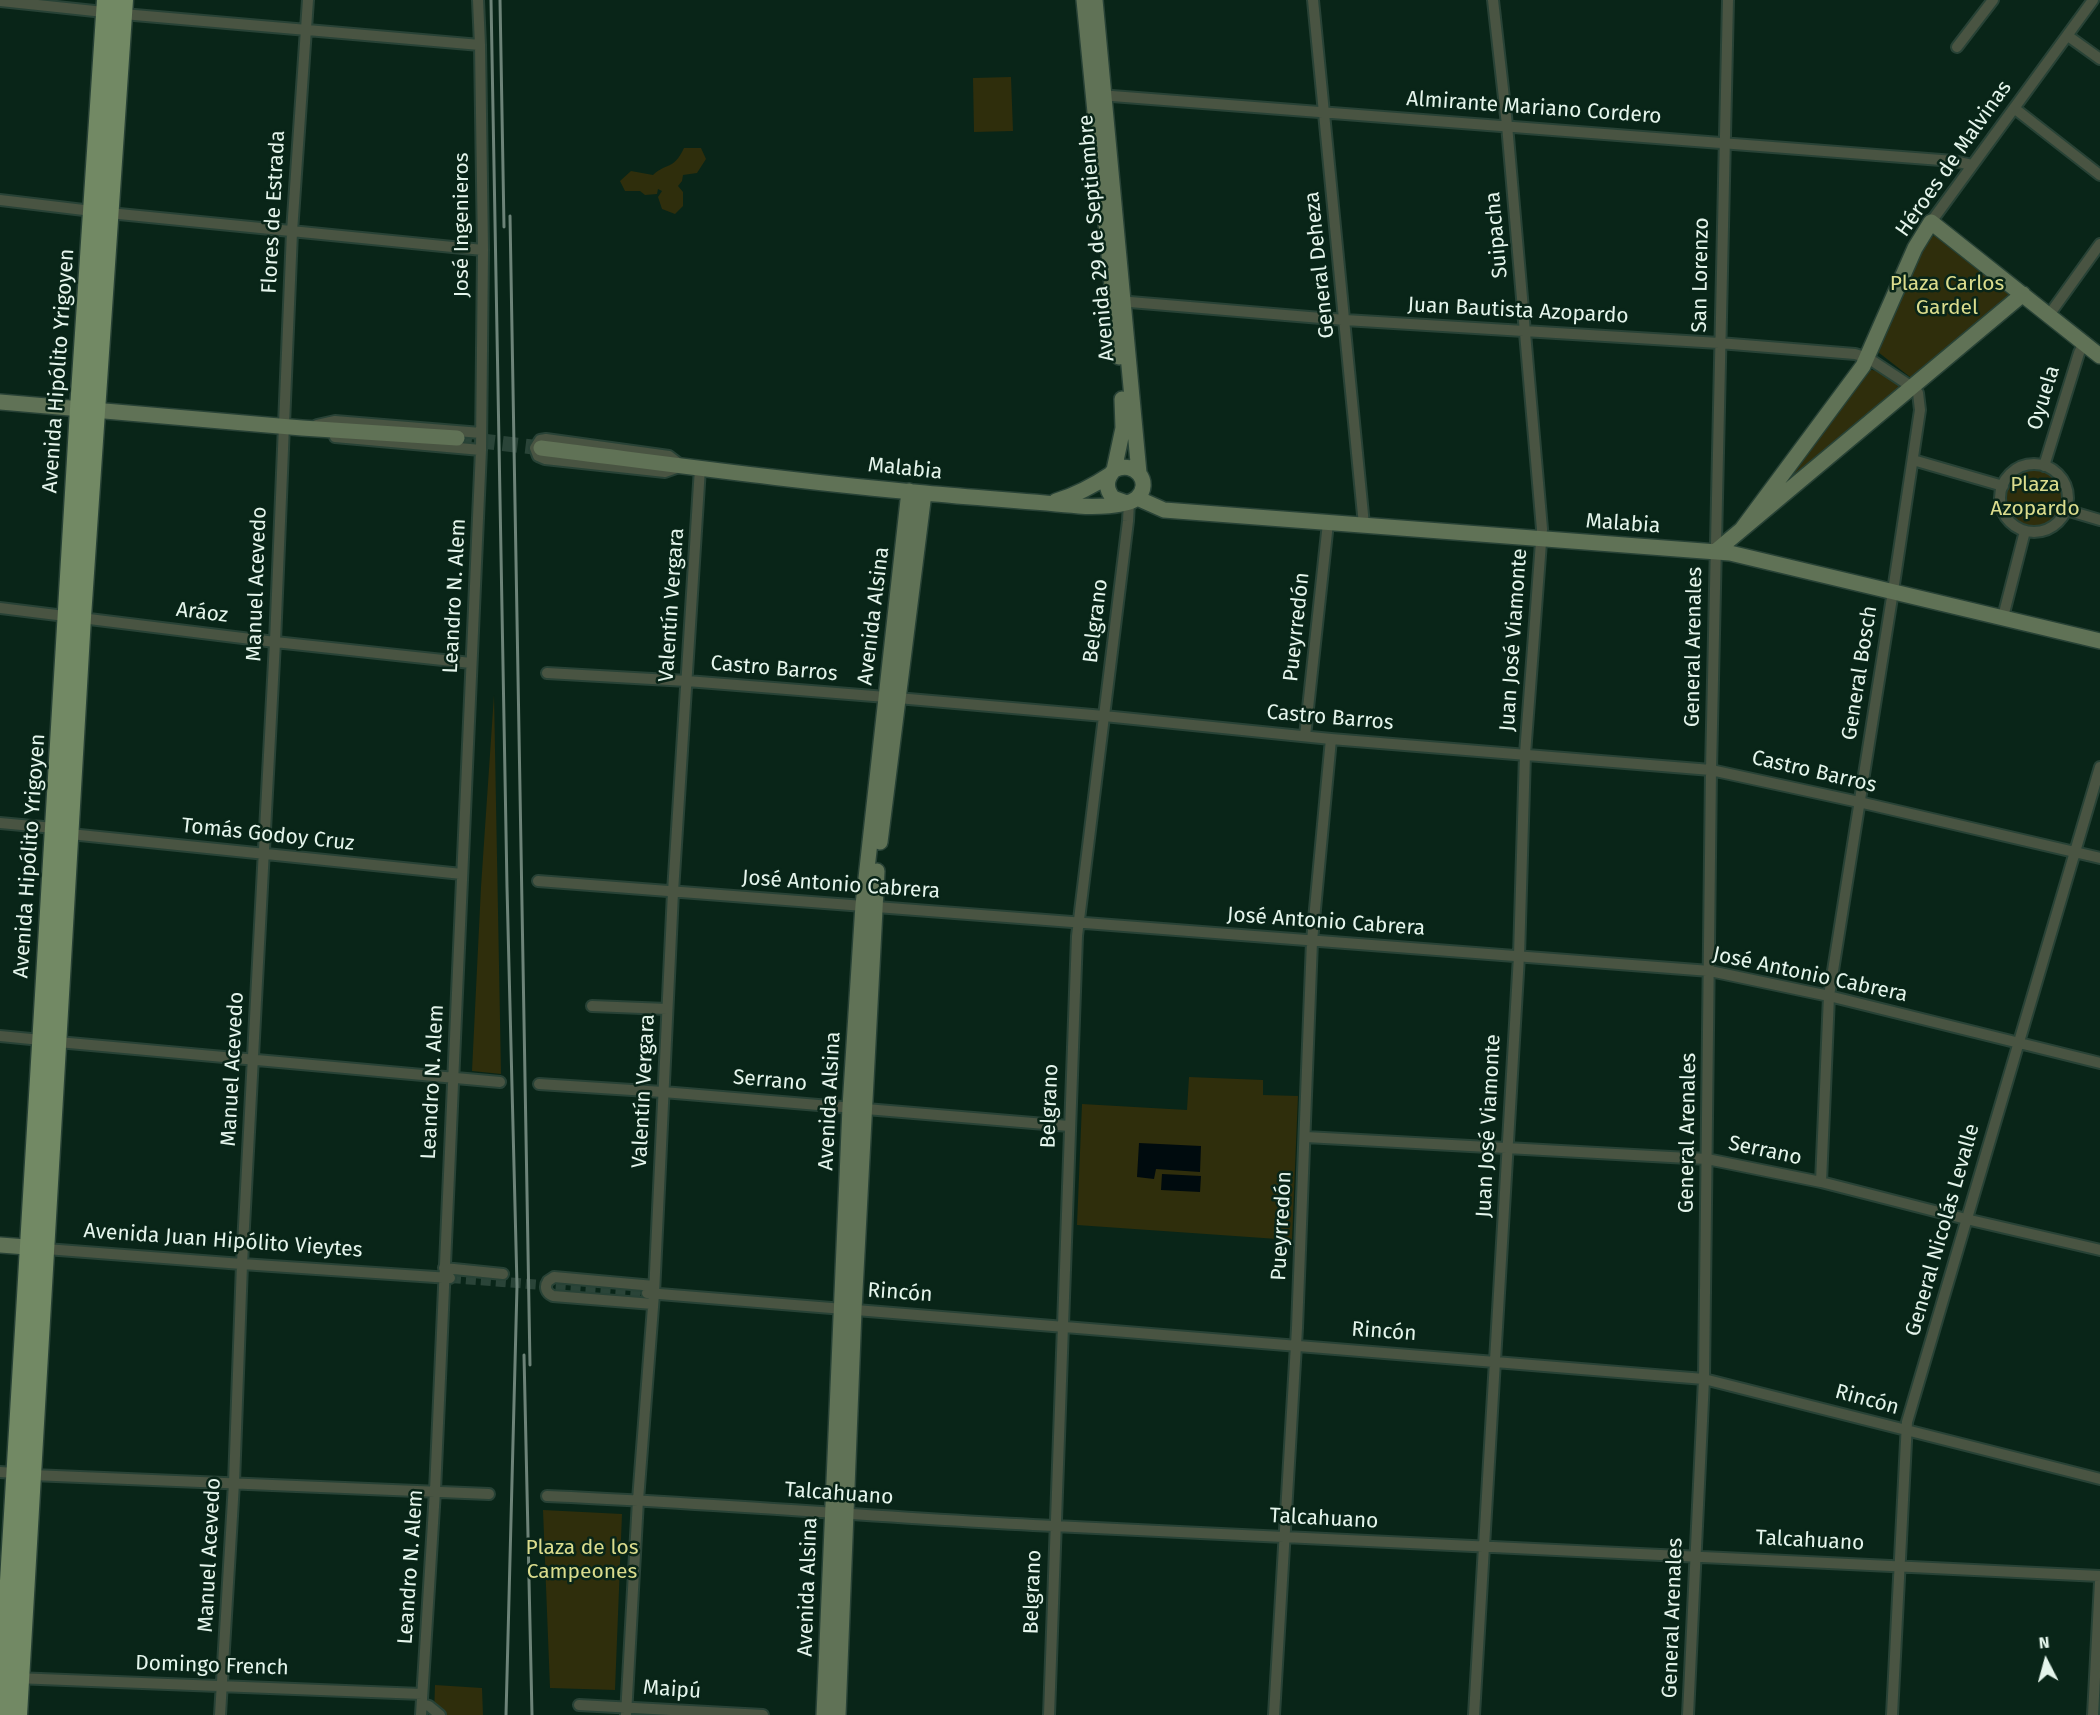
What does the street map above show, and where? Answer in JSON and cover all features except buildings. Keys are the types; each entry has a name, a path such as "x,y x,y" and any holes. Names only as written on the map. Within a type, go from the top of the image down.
{"main road":[{"name":"Avenida 29 de Septiembre","path":"1084,0 1098,95 1139,473"},
{"name":"Avenida 29 de Septiembre","path":"1095,0 1098,95"},
{"name":"Avenida Hipólito Yrigoyen","path":"1,1715 8,1678 16,1474 38,1248 74,616 115,7"},
{"path":"1931,222 2100,356"},
{"name":"Héroes de Malvinas","path":"1742,529 1868,358 1915,249 1931,222"},
{"name":"Héroes de Malvinas","path":"1716,551 2023,294"},
{"name":"Avenida 29 de Septiembre","path":"1113,472 1120,446 1124,416 1119,301"},
{"path":"0,402 302,428 457,438"},
{"name":"Malabia","path":"541,448 917,492 1100,507 1130,501 1164,510 1716,551 2100,641"},
{"path":"1053,502 1073,496 1113,472 1127,467 1139,473 1143,483 1142,489 1130,501 1118,501 1109,492 1108,480 1113,472"},
{"name":"Avenida Alsina","path":"838,1715 839,1514 868,906 917,492"},
{"name":"Avenida Juan Hipólito Vieytes","path":"0,1245 38,1248"},
{"name":"Avenida Alsina","path":"824,1715 839,1514"},
{"name":"Avenida Hipólito Yrigoyen","path":"8,1678 18,1715"}],"street":[{"name":"Flores de Estrada","path":"283,426 292,232 308,0"},
{"name":"José Ingenieros","path":"478,0 483,250 482,450"},
{"name":"General Deheza","path":"1313,0 1364,525"},
{"name":"Suipacha","path":"1493,0 1507,125 1542,524 1541,539"},
{"name":"San Lorenzo","path":"1716,551 1728,0"},
{"path":"1957,47 1993,0"},
{"name":"Héroes de Malvinas","path":"1931,222 2093,0"},
{"path":"0,1 115,7 305,30 480,45"},
{"path":"2068,36 2100,59"},
{"name":"Almirante Mariano Cordero","path":"1098,95 1507,125 1954,161 1972,165"},
{"path":"2014,108 2100,175"},
{"path":"0,200 483,250"},
{"path":"2049,315 2100,244"},
{"name":"Juan Bautista Azopardo","path":"1119,301 1345,320 1719,343 1855,354 1868,358 1912,387"},
{"name":"Oyuela","path":"2044,466 2084,343"},
{"name":"General Bosch","path":"1821,1182 1829,996 1893,591 1920,402 1918,393 1912,387"},
{"path":"302,428 335,421 481,433"},
{"name":"Manuel Acevedo","path":"220,1715 234,1483 242,1264 275,642 283,426"},
{"path":"302,428 332,437 482,450"},
{"name":"Malabia","path":"546,439 669,456 682,466 665,472 545,459 538,456 535,448 540,440 546,439"},
{"name":"Leandro N. Alem","path":"422,1705 446,1274 482,450"},
{"path":"1912,460 2003,486"},
{"path":"2044,466 2057,474 2066,487 2068,502 2066,510 2056,524 2050,528 2037,532 2025,531 2011,523 2006,516 2002,507 2003,486 2010,475 2022,467 2044,466"},
{"name":"Valentín Vergara","path":"627,1711 673,892 700,468"},
{"name":"Belgrano","path":"1048,1715 1078,921 1130,501"},
{"path":"2066,510 2100,520"},
{"name":"Pueyrredón","path":"1305,736 1328,523"},
{"path":"2003,617 2025,531"},
{"name":"Juan José Viamonte","path":"1474,1715 1519,956 1525,754 1541,539"},
{"name":"General Arenales","path":"1688,1715 1704,1379 1711,770 1716,551"},
{"name":"Aráoz","path":"0,608 275,642 471,663"},
{"name":"Castro Barros","path":"547,673 687,681 1104,716 1331,739 1711,770 2100,858"},
{"name":"Pueyrredón","path":"1274,1715 1296,1345 1312,941 1331,739"},
{"name":"General Nicolás Levalle","path":"1892,1715 1898,1565 1908,1416 2100,767"},
{"name":"Tomás Godoy Cruz","path":"0,823 264,854 462,874"},
{"name":"José Antonio Cabrera","path":"538,881 1710,971 1829,996 2100,1063"},
{"path":"592,1006 667,1009"},
{"path":"0,1036 500,1082"},
{"name":"Serrano","path":"539,1084 663,1092 1069,1126"},
{"name":"Serrano","path":"1306,1137 1707,1159 1821,1182 2100,1250"},
{"name":"Avenida Juan Hipólito Vieytes","path":"38,1248 242,1264 446,1274 503,1274"},
{"path":"554,1277 652,1294 553,1296 546,1287 548,1281 554,1277"},
{"name":"Rincón","path":"652,1294 1704,1379 2100,1479"},
{"path":"16,1474 489,1494"},
{"name":"Talcahuano","path":"547,1496 1054,1526 2100,1576"},
{"path":"2093,1715 2100,1582"},
{"name":"Domingo French","path":"8,1678 221,1686 422,1705"},
{"path":"422,1705 429,1706 440,1715"},
{"name":"Maipú","path":"579,1705 627,1711 763,1715"}],"green space":[{"path":"1011,77 1013,131 974,132 973,78"},
{"path":"684,148 701,148 706,159 697,173 683,175 678,186 683,192 683,206 675,214 662,209 658,197 662,191 658,189 657,194 645,195 640,191 625,191 620,181 631,171 653,175 673,163"},
{"name":"Plaza Carlos Gardel","path":"1940,236 2007,290 2009,295 2007,300 1915,377 1910,377 1878,352 1928,238"},
{"path":"1869,370 1878,371 1887,376 1901,389 1794,475 1792,474"},
{"name":"Plaza Azopardo","path":"2035,468 2056,477 2065,498 2056,519 2035,528 2014,519 2005,498 2014,477"},
{"path":"494,695 501,1074 472,1071"},
{"path":"1189,1077 1263,1080 1263,1095 1298,1096 1292,1240 1077,1225 1082,1104 1187,1110"},
{"name":"Plaza de los Campeones","path":"543,1510 622,1514 615,1690 550,1688"},
{"path":"435,1685 482,1688 483,1715 434,1715"}],"shaded area":[{"path":"1139,1143 1201,1146 1200,1172 1156,1169 1154,1179 1137,1177"},
{"path":"1162,1174 1201,1176 1200,1192 1161,1190"}],"tunnel":[{"path":"457,438 541,448"},
{"path":"451,1278 647,1293"}],"railway":[{"path":"491,0 507,887 517,1286 506,1715"},
{"path":"500,0 504,227"},
{"path":"510,216 530,1365"},
{"path":"524,1355 532,1715"}]}
